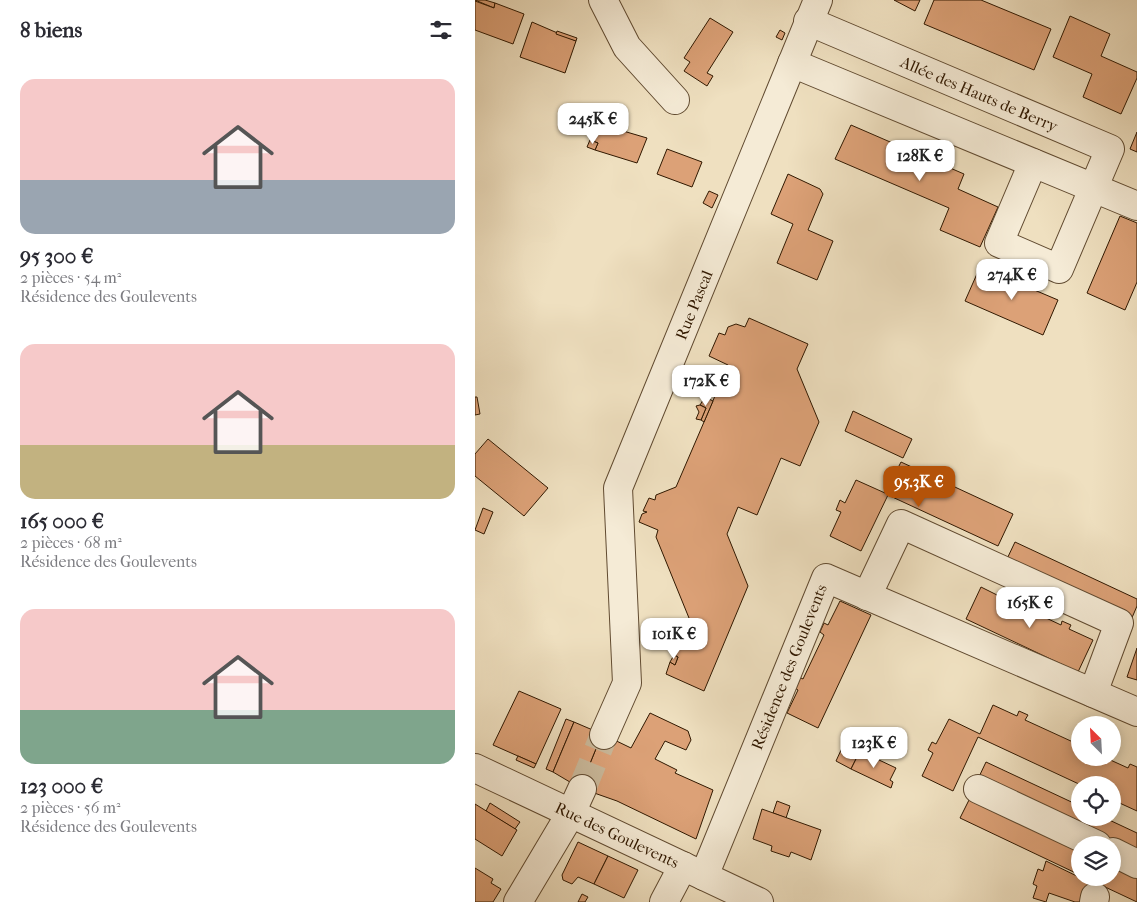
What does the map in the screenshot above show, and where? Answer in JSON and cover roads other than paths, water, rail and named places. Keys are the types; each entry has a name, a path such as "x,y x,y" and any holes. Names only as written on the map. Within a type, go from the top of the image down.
{"street":[{"path":"603,0 627,47 675,100"},
{"name":"Rue Pascal","path":"604,735 627,683 618,488 813,11"},
{"name":"Allée des Hauts de Berry","path":"813,11 1110,149 1059,269 999,243 1033,163"},
{"path":"792,63 1137,206"},
{"path":"867,596 901,524 1119,623 1093,693"},
{"name":"Résidence des Goulevents","path":"693,871 826,578 1137,712"},
{"name":"Rue des Goulevents","path":"475,768 576,801 693,871 759,902"},
{"path":"978,789 1078,836"},
{"path":"518,902 576,801"},
{"path":"1121,856 1137,864"},
{"path":"664,902 693,871"}],"tunnel":[{"path":"582,789 604,735"}]}
